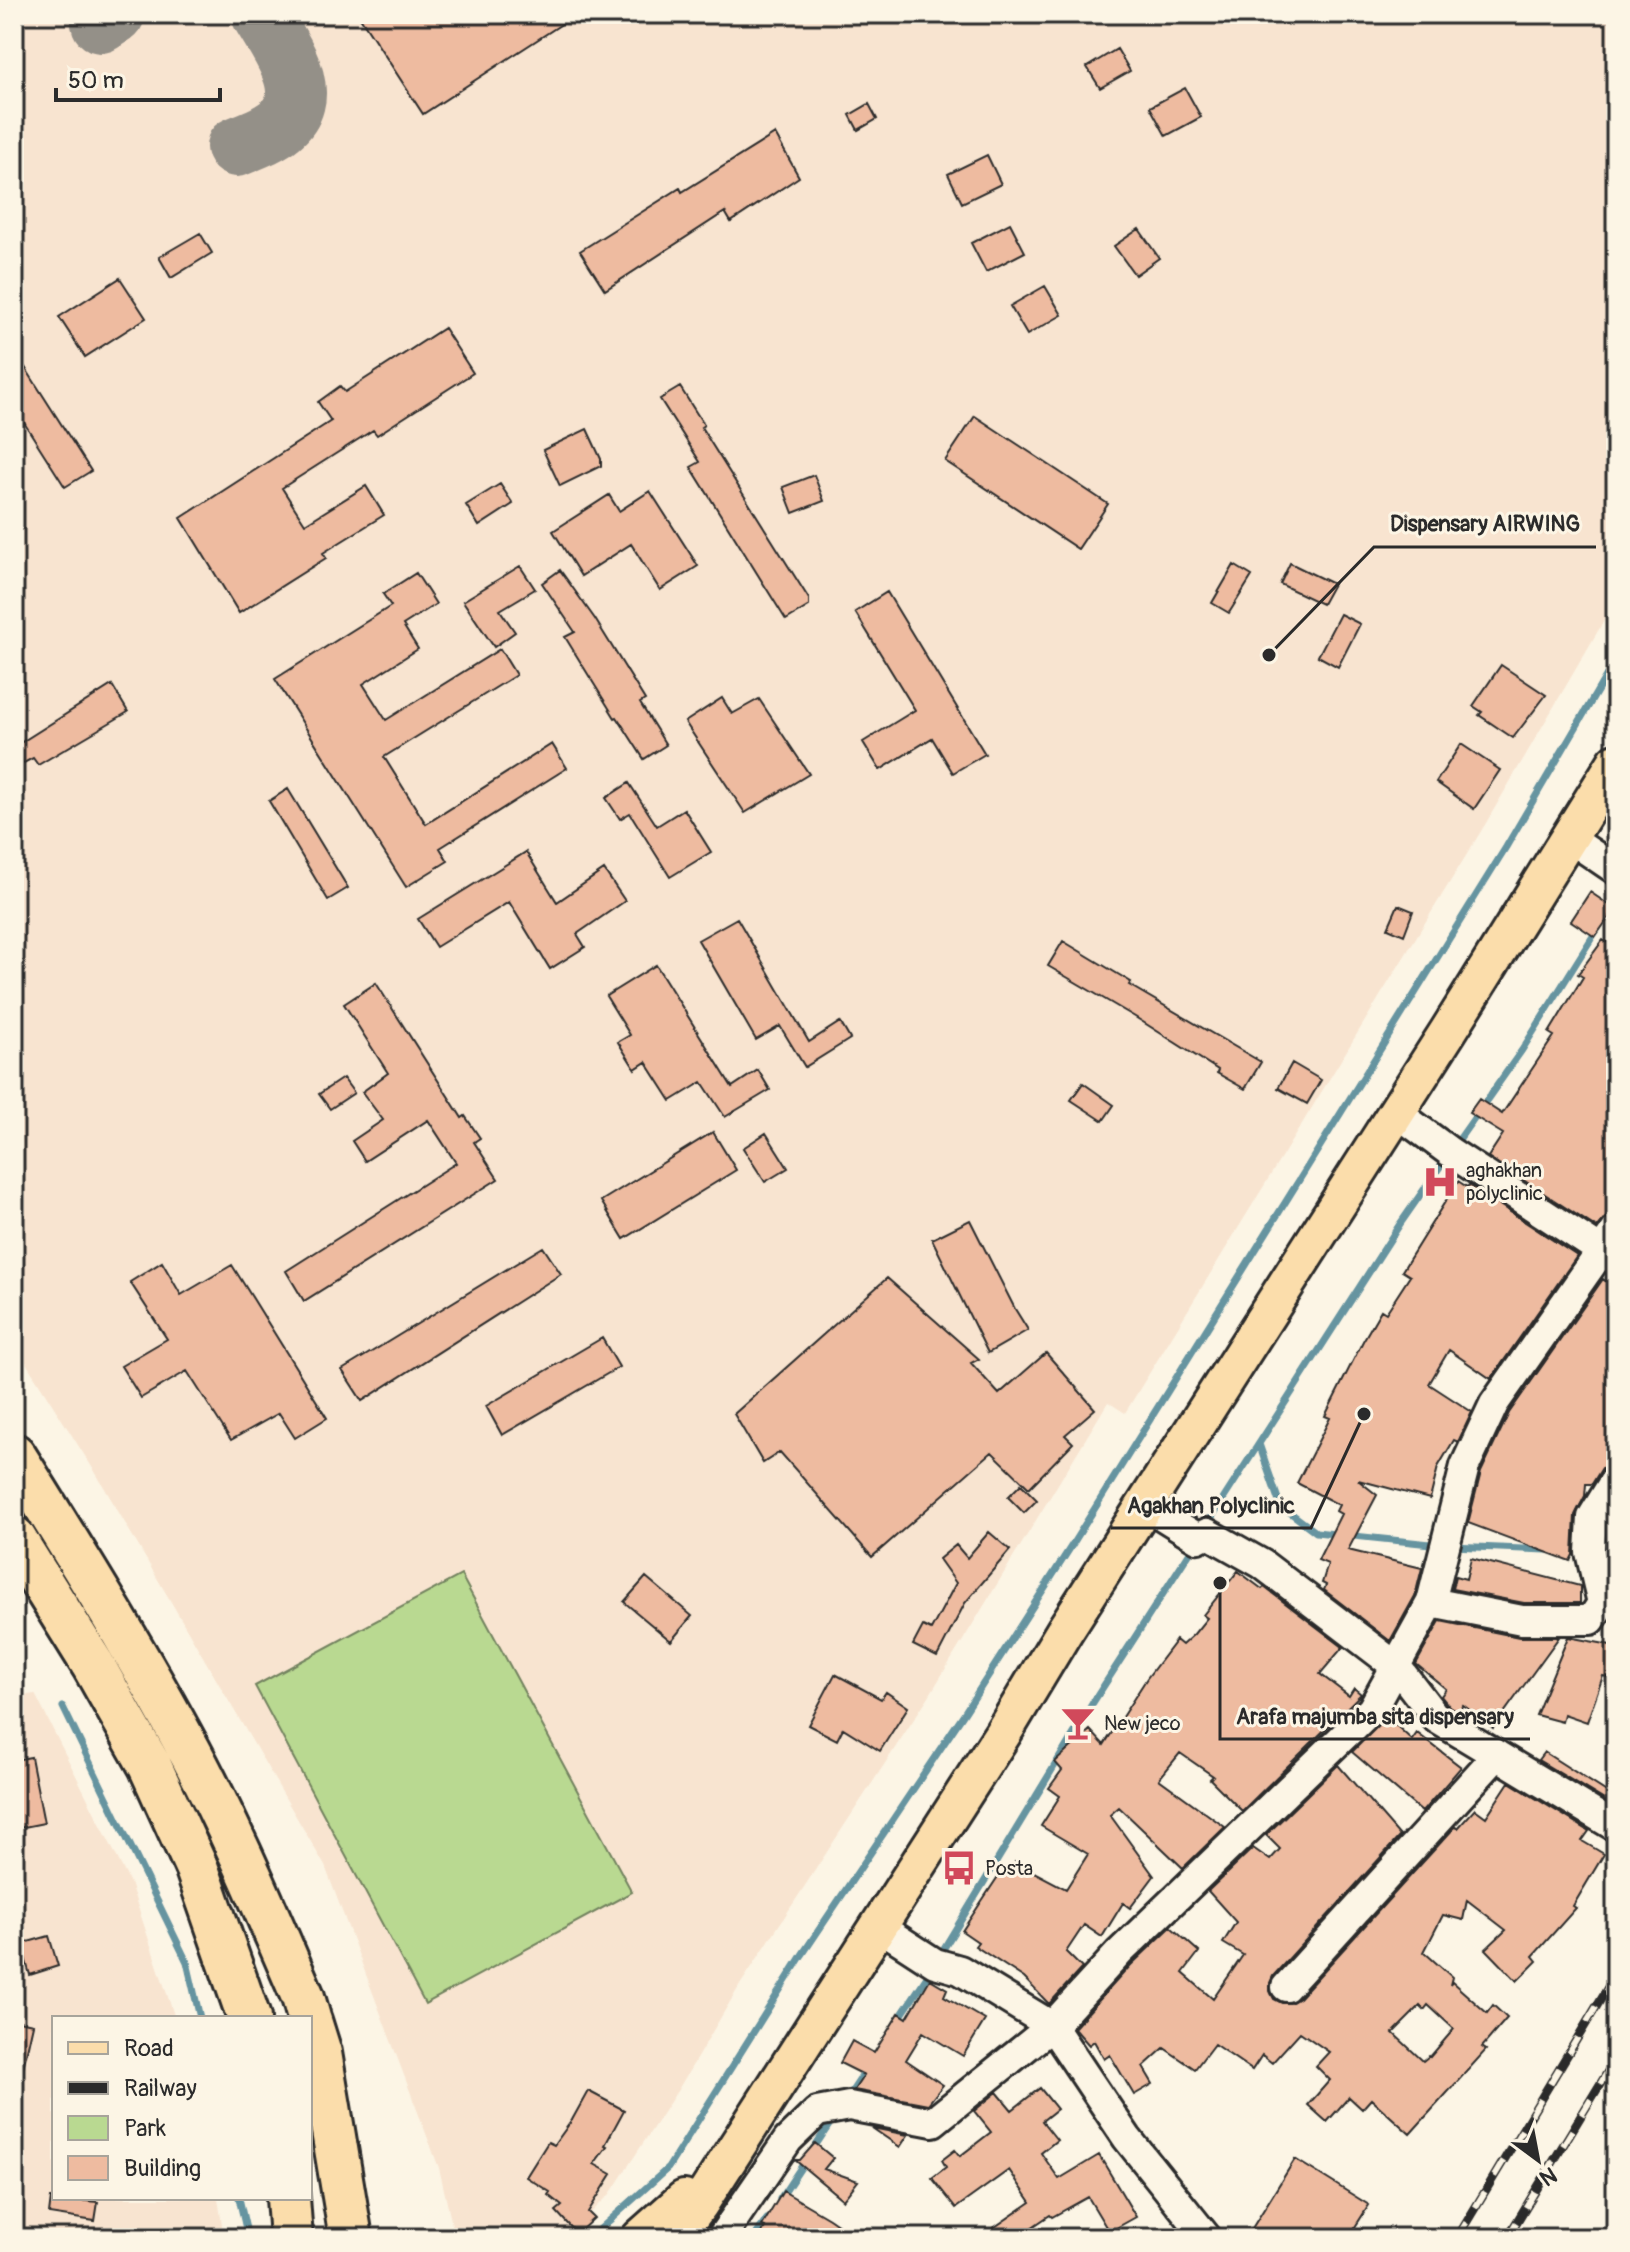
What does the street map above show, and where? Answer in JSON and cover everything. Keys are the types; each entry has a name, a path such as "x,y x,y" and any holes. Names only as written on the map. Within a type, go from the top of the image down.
{"highway":[{"path":"14,1455 127,1638 183,1739 236,1843 309,2016"},
{"path":"14,1538 93,1665 150,1766 197,1869 248,2016"},
{"path":"312,2026 320,2053 352,2231"},
{"path":"288,2200 291,2238"}],"main road":[{"path":"674,2238 739,2144 1003,1733 1616,762"},
{"path":"640,2238 666,2217 739,2144"}],"street":[{"path":"1569,838 1616,870"},
{"path":"721,2238 788,2140 817,2112 849,2106 933,2122 1052,2026 1119,1953 1372,1709 1431,1602 1465,1466 1478,1434 1494,1404 1611,1247 1450,1152 1396,1112"},
{"path":"1431,1602 1522,1620 1591,1620 1602,1603 1590,1552 1592,1517 1616,1478"},
{"path":"1145,1505 1198,1538 1207,1533 1262,1564 1397,1667 1437,1719 1616,1827"},
{"path":"1286,1987 1497,1755"},
{"path":"878,1926 935,1963 960,1970 1052,2026 1127,2138 1207,2238"}],"shaded area":[{"path":"14,14 1616,14 1616,600 1486,823 1125,1413 1108,1402 929,1696 740,1985 679,2088 610,2194 565,2238 455,2238 439,2168 325,1866 97,1475 14,1344"},
{"path":"35,1694 130,1883 174,2016 52,2016 52,2200 218,2200 224,2238 14,2238 14,1697"}],"green space":[{"path":"461,1575 632,1892 425,2004 255,1686"}],"building":[{"path":"358,14 577,14 423,114"},
{"path":"1117,49 1130,71 1100,88 1087,67"},
{"path":"1185,88 1201,117 1166,136 1150,107"},
{"path":"869,104 877,119 858,130 850,115"},
{"path":"775,134 799,177 731,222 725,212 605,290 580,251 680,188 682,192"},
{"path":"987,155 1001,184 962,203 948,174"},
{"path":"1010,223 1025,252 986,272 971,243"},
{"path":"1139,229 1159,258 1135,275 1114,246"},
{"path":"200,233 212,253 171,278 159,257"},
{"path":"120,278 146,318 85,357 59,317"},
{"path":"1045,286 1062,315 1027,335 1010,306"},
{"path":"444,328 473,373 377,435 373,430 282,488 305,524 366,486 384,515 323,553 326,558 239,613 181,518 331,421 318,402 340,386 345,392"},
{"path":"14,350 91,471 65,487 14,407"},
{"path":"680,387 704,425 701,427 809,599 809,606 786,620 691,467 700,462 660,399"},
{"path":"975,416 1108,504 1078,549 945,461"},
{"path":"587,429 601,459 601,466 560,486 543,450"},
{"path":"814,475 824,501 793,513 783,487"},
{"path":"500,484 513,504 479,526 466,505"},
{"path":"650,491 698,566 660,590 631,544 581,576 553,531 609,495 619,511"},
{"path":"1290,563 1333,584 1322,604 1280,584"},
{"path":"1234,565 1252,576 1229,613 1212,603"},
{"path":"520,566 535,589 500,610 515,632 494,647 463,601"},
{"path":"560,570 595,619 645,700 640,703 666,745 644,759 565,637 575,632 542,583"},
{"path":"416,573 436,604 403,625 418,649 363,684 386,720 500,649 516,675 384,757 426,824 552,744 567,768 440,848 448,861 406,887 275,679 391,606 383,594"},
{"path":"887,592 985,754 953,773 932,738 880,770 863,742 915,710 855,612"},
{"path":"1340,614 1360,624 1338,667 1318,656"},
{"path":"1501,665 1546,695 1513,738 1479,715 1482,712 1473,706"},
{"path":"112,685 128,712 38,765 33,758 14,768 14,747"},
{"path":"722,698 732,714 759,699 809,774 745,813 685,722"},
{"path":"1461,744 1500,770 1474,809 1436,782"},
{"path":"629,783 657,826 684,809 711,852 670,877 630,813 620,819 606,798"},
{"path":"288,789 348,888 328,900 269,801"},
{"path":"526,852 557,902 604,870 625,901 577,934 585,947 550,969 509,902 436,947 418,919"},
{"path":"1590,892 1615,909 1595,937 1571,921"},
{"path":"1398,905 1413,911 1404,935 1388,928"},
{"path":"737,918 809,1042 840,1022 850,1039 805,1067 780,1026 756,1040 698,940"},
{"path":"1603,940 1616,948 1616,1213 1608,1215 1597,1228 1488,1157 1503,1134 1469,1113 1479,1099 1502,1114 1554,1036 1549,1033 1583,977 1578,974"},
{"path":"1063,941 1131,982 1129,985 1261,1062 1245,1089 1135,1017 1048,966"},
{"path":"656,965 732,1087 758,1070 770,1090 725,1117 702,1082 671,1101 646,1062 635,1069 618,1042 630,1035 606,996"},
{"path":"376,983 462,1118 465,1116 480,1138 474,1142 498,1179 304,1301 286,1271 456,1163 428,1120 365,1161 352,1141 383,1120 362,1092 388,1073 344,1004"},
{"path":"1292,1063 1321,1080 1307,1104 1278,1088"},
{"path":"343,1078 354,1093 330,1109 319,1094"},
{"path":"1083,1083 1114,1105 1103,1121 1071,1100"},
{"path":"713,1132 736,1170 624,1239 601,1201"},
{"path":"766,1133 788,1168 765,1182 743,1148"},
{"path":"1458,1181 1467,1187 1469,1185 1577,1256 1491,1379 1449,1350 1429,1384 1472,1412 1458,1442 1454,1440 1438,1467 1430,1499 1358,1480 1377,1495 1348,1550 1422,1568 1415,1596 1390,1641 1324,1590 1326,1585 1322,1583 1328,1564 1318,1560 1341,1514 1336,1511 1339,1505 1297,1483 1330,1418 1325,1416 1363,1341 1381,1310 1386,1313 1410,1276 1402,1271"},
{"path":"970,1220 1028,1330 988,1353 932,1239"},
{"path":"543,1247 561,1274 362,1401 342,1370"},
{"path":"162,1262 181,1295 232,1265 327,1418 295,1438 279,1413 231,1440 187,1371 141,1398 121,1366 167,1339 130,1282"},
{"path":"887,1278 979,1359 971,1363 999,1394 1046,1353 1095,1409 1065,1435 1073,1443 1029,1488 992,1452 872,1557 780,1452 763,1463 734,1414"},
{"path":"1603,1279 1616,1288 1616,1377 1611,1384 1616,1387 1616,1458 1602,1468 1592,1484 1586,1484 1585,1496 1575,1515 1570,1561 1468,1523 1481,1472 1509,1413"},
{"path":"602,1338 619,1367 502,1435 486,1406"},
{"path":"1021,1484 1037,1500 1024,1513 1008,1497"},
{"path":"989,1532 1010,1550 965,1603 937,1657 913,1645 923,1626 931,1630 956,1583 939,1559 956,1545 967,1558"},
{"path":"1471,1558 1580,1586 1580,1603 1524,1603 1452,1589 1455,1576 1466,1579"},
{"path":"1238,1571 1343,1647 1320,1674 1349,1696 1354,1688 1361,1694 1242,1811 1210,1779 1213,1776 1180,1753 1159,1779 1225,1827 1183,1868 1119,1807 1110,1815 1154,1876 1130,1908 1123,1903 1102,1937 1084,1925 1066,1952 1082,1968 1049,2004 1024,1978 975,1946 978,1942 962,1931 1001,1872 1008,1876 1015,1862 1066,1889 1088,1854 1041,1826 1060,1796 1049,1788 1062,1770 1055,1762 1090,1730 1104,1745 1147,1678 1176,1640 1182,1645 1194,1634 1207,1618 1203,1615"},
{"path":"646,1577 692,1616 671,1641 624,1602"},
{"path":"1440,1621 1519,1637 1559,1637 1493,1728 1463,1705 1458,1712 1449,1706 1441,1696 1446,1689 1416,1664"},
{"path":"1568,1637 1616,1646 1610,1678 1603,1676 1587,1722 1564,1714 1562,1722 1536,1715"},
{"path":"835,1674 881,1699 886,1692 908,1707 880,1751 843,1728 837,1740 808,1725"},
{"path":"1387,1717 1412,1740 1417,1733 1461,1767 1422,1812 1352,1752"},
{"path":"1544,1752 1616,1798 1616,1807 1538,1760"},
{"path":"31,1757 44,1823 14,1829 14,1760"},
{"path":"1338,1765 1400,1836 1273,1976 1270,1991 1274,1999 1282,2003 1299,1998 1455,1827 1458,1828 1475,1809 1486,1817 1509,1782 1589,1831 1582,1841 1604,1854 1573,1906 1576,1908 1533,1956 1537,1961 1517,1981 1486,1949 1506,1930 1467,1900 1463,1920 1443,1915 1424,1952 1452,1977 1450,1985 1452,1982 1487,2013 1493,2005 1507,2018 1482,2047 1486,2050 1410,2134 1371,2099 1362,2109 1349,2097 1327,2122 1308,2105 1330,2080 1316,2066 1329,2052 1300,2032 1272,2063 1262,2055 1252,2070 1214,2044 1195,2069 1164,2048 1143,2067 1153,2084 1134,2095 1110,2055 1104,2059 1094,2041 1089,2045 1074,2028 1131,1965 1171,1927 1199,1952 1183,1973 1213,1999 1243,1955 1223,1943 1236,1922 1208,1891 1253,1848 1270,1860 1280,1849 1266,1835","holes":["1428,2005 1454,2029 1423,2061 1393,2033 1420,2006 1424,2010"]},
{"path":"49,1936 58,1966 30,1975 21,1944"},
{"path":"930,1979 947,1989 944,1996 985,2020 963,2056 923,2032 906,2060 943,2085 928,2104 854,2090 864,2075 840,2063 852,2041 874,2053 899,2013 907,2018"},
{"path":"14,2020 33,2024 21,2077 14,2077"},
{"path":"1040,2088 1057,2109 1042,2121 1057,2140 1041,2153 1059,2179 1099,2155 1136,2217 1109,2232 1088,2197 1052,2217 1050,2215 1016,2238 979,2238 1031,2202 1009,2170 956,2208 932,2178 946,2167 942,2160 955,2150 960,2156 991,2132 974,2111 997,2092 1012,2110"},
{"path":"588,2091 624,2110 607,2146 594,2164 612,2174 588,2212 594,2218 577,2234 556,2211 562,2206 548,2195 550,2192 526,2177 548,2142 554,2145"},
{"path":"872,2128 908,2135 900,2147"},
{"path":"815,2143 833,2158 824,2169 858,2181 843,2200 795,2160 800,2160"},
{"path":"1295,2159 1369,2205 1348,2238 1246,2238"},
{"path":"783,2191 858,2238 759,2238 765,2227 762,2226"},
{"path":"51,2198 98,2202 95,2221 49,2214"}],"waterway":[{"path":"590,2238 668,2168 802,1955 963,1715 1506,847 1616,659"},
{"path":"1453,1148 1522,1050 1598,928"},
{"path":"1206,1526 1400,1224 1446,1158"},
{"path":"1259,1444 1280,1505 1316,1532 1440,1545"},
{"path":"938,1958 1092,1704 1195,1544"},
{"path":"1452,1546 1547,1550"},
{"path":"1596,1552 1616,1554"},
{"path":"63,1707 187,1962 200,2016"},
{"path":"897,2022 932,1969"},
{"path":"847,2099 866,2070"},
{"path":"780,2199 835,2116"},
{"path":"239,2200 248,2238"},
{"path":"754,2238 767,2219"}],"taxiway":[{"path":"101,23 115,14"},
{"path":"236,147 280,125 291,113 296,99 292,70 261,14"}],"railway":[{"path":"1457,2238 1616,1974"},
{"path":"1507,2238 1616,2058"}],"place":[{"name":"Dispensary AIRWING","path":"1269,655"},
{"name":"aghakhan polyclinic","path":"1440,1182"},
{"name":"Agakhan Polyclinic","path":"1364,1414"},
{"name":"Arafa majumba sita dispensary","path":"1220,1583"},
{"name":"New jeco","path":"1078,1723"},
{"name":"Posta","path":"959,1868"}]}
